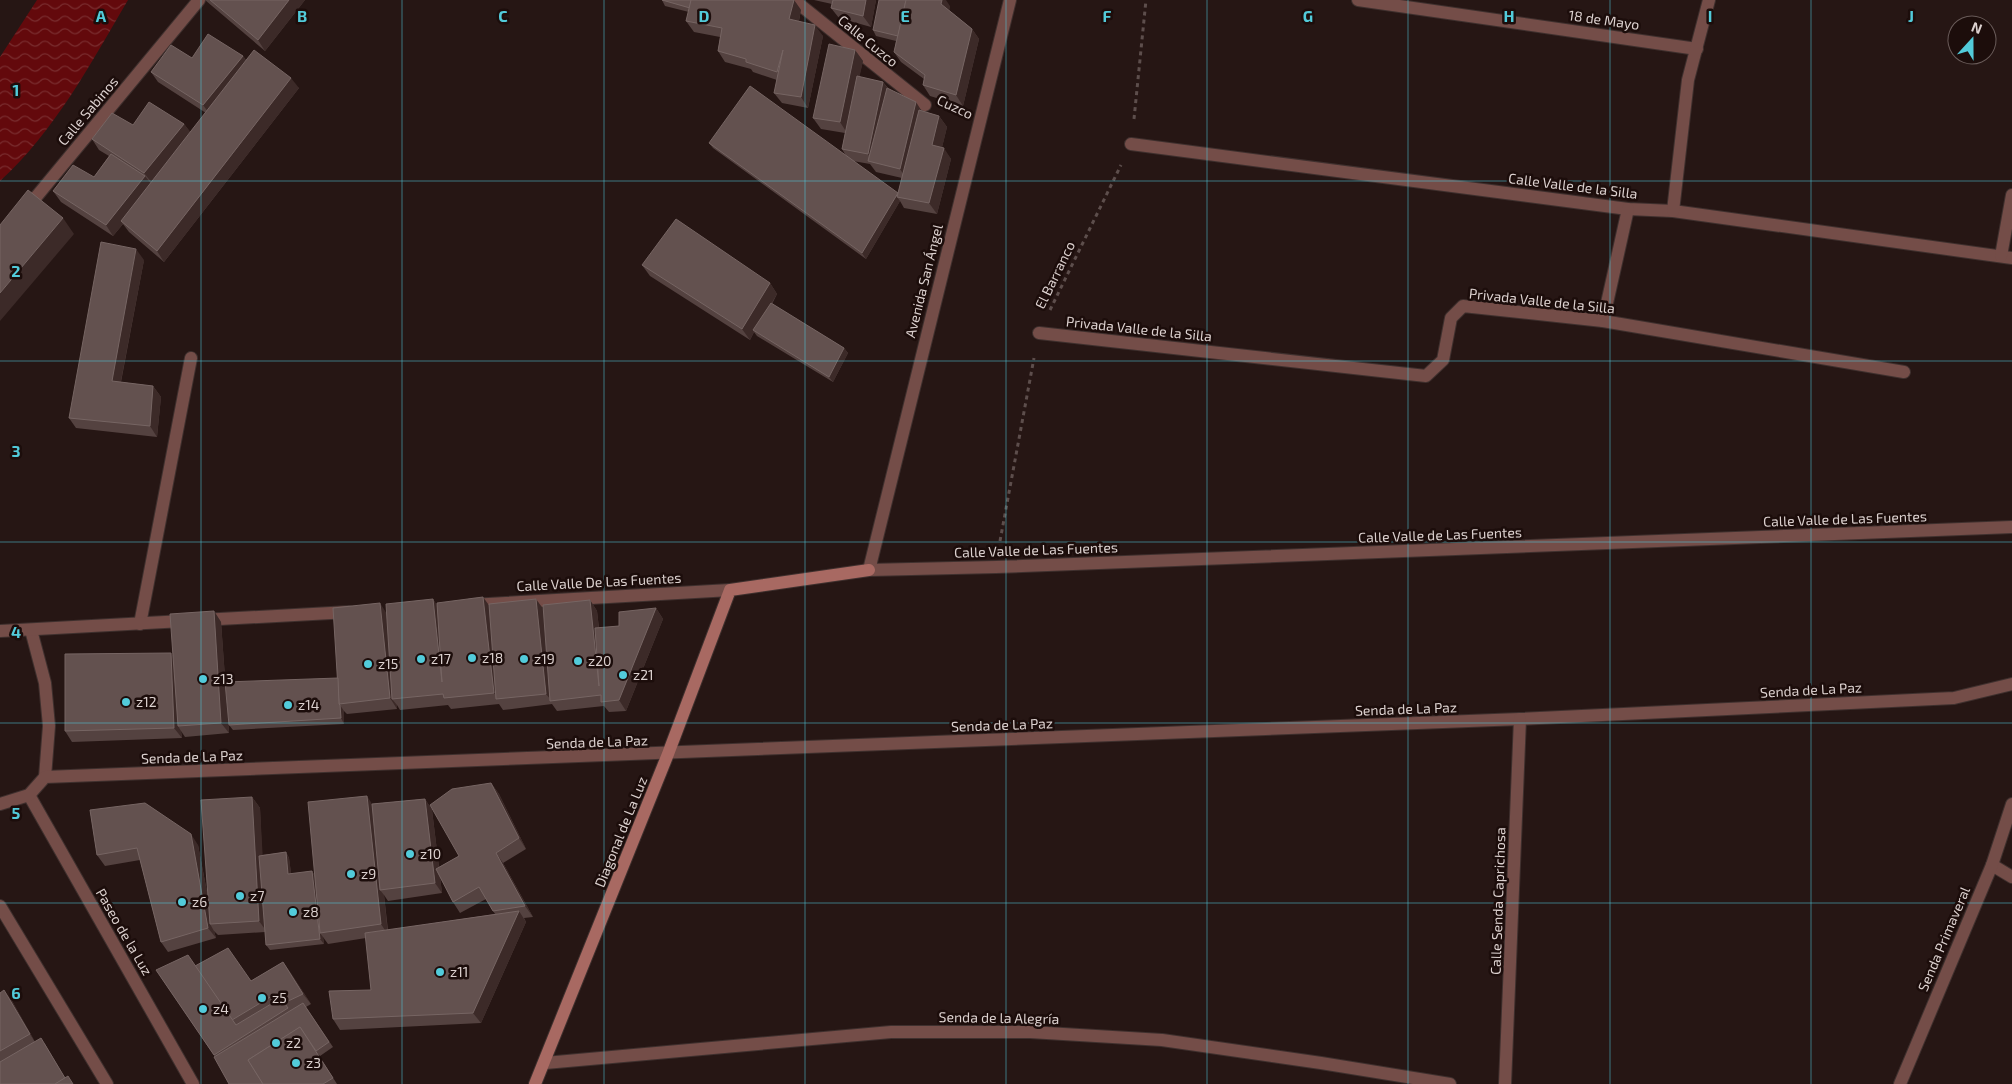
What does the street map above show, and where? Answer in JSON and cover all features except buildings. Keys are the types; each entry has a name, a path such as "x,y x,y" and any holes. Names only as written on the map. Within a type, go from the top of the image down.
{"street":[{"name":"Calle Sabinos","path":"19,218 199,0"},
{"name":"Calle Cuzco","path":"794,0 924,105"},
{"name":"Avenida San Ángel","path":"870,570 1010,0"},
{"name":"18 de Mayo","path":"1358,0 1697,49"},
{"path":"1673,212 1688,80 1709,0"},
{"name":"Calle Valle de la Silla","path":"1131,144 1628,209 1673,212 2006,257"},
{"path":"2006,257 2012,195"},
{"path":"1603,321 1628,209"},
{"name":"Privada Valle de la Silla","path":"1039,333 1426,376 1443,360 1451,318 1463,306 1603,321 1904,372"},
{"path":"140,624 191,358"},
{"name":"Calle Valle de Las Fuentes","path":"870,570 996,567 2012,528"},
{"name":"Calle Valle De Las Fuentes","path":"455,606 730,590 870,570"},
{"name":"Diagonal de La Luz","path":"535,1084 545,1064 668,754 730,590"},
{"path":"0,631 357,611"},
{"path":"0,804 29,795 45,777 49,726 45,683 31,630"},
{"name":"Senda de La Paz","path":"45,777 1520,719 1954,698 2012,684"},
{"name":"Calle Senda Caprichosa","path":"1505,1084 1520,719"},
{"name":"Paseo de la Luz","path":"29,795 193,1084"},
{"name":"Senda Primaveral","path":"1900,1084 1992,865 2012,804"},
{"path":"1992,865 2012,877"},
{"path":"0,906 107,1084"},
{"name":"Senda de la Alegría","path":"545,1064 891,1032 1030,1032 1162,1040 1450,1084"}],"path":[{"name":"El Barranco","path":"996,567 1039,333 1131,144 1146,0"}],"water":[{"path":"37,0 128,0 86,72 55,118 20,161 0,181 0,57"}],"place":[{"name":"z18","path":"472,658"},
{"name":"z17","path":"421,659"},
{"name":"z19","path":"524,659"},
{"name":"z20","path":"578,661"},
{"name":"z15","path":"368,664"},
{"name":"z21","path":"623,675"},
{"name":"z13","path":"203,679"},
{"name":"z12","path":"126,702"},
{"name":"z14","path":"288,705"},
{"name":"z10","path":"410,854"},
{"name":"z9","path":"351,874"},
{"name":"z7","path":"240,896"},
{"name":"z6","path":"182,902"},
{"name":"z8","path":"293,912"},
{"name":"z11","path":"440,972"},
{"name":"z5","path":"262,998"},
{"name":"z4","path":"203,1009"},
{"name":"z2","path":"276,1043"},
{"name":"z3","path":"296,1063"}]}
